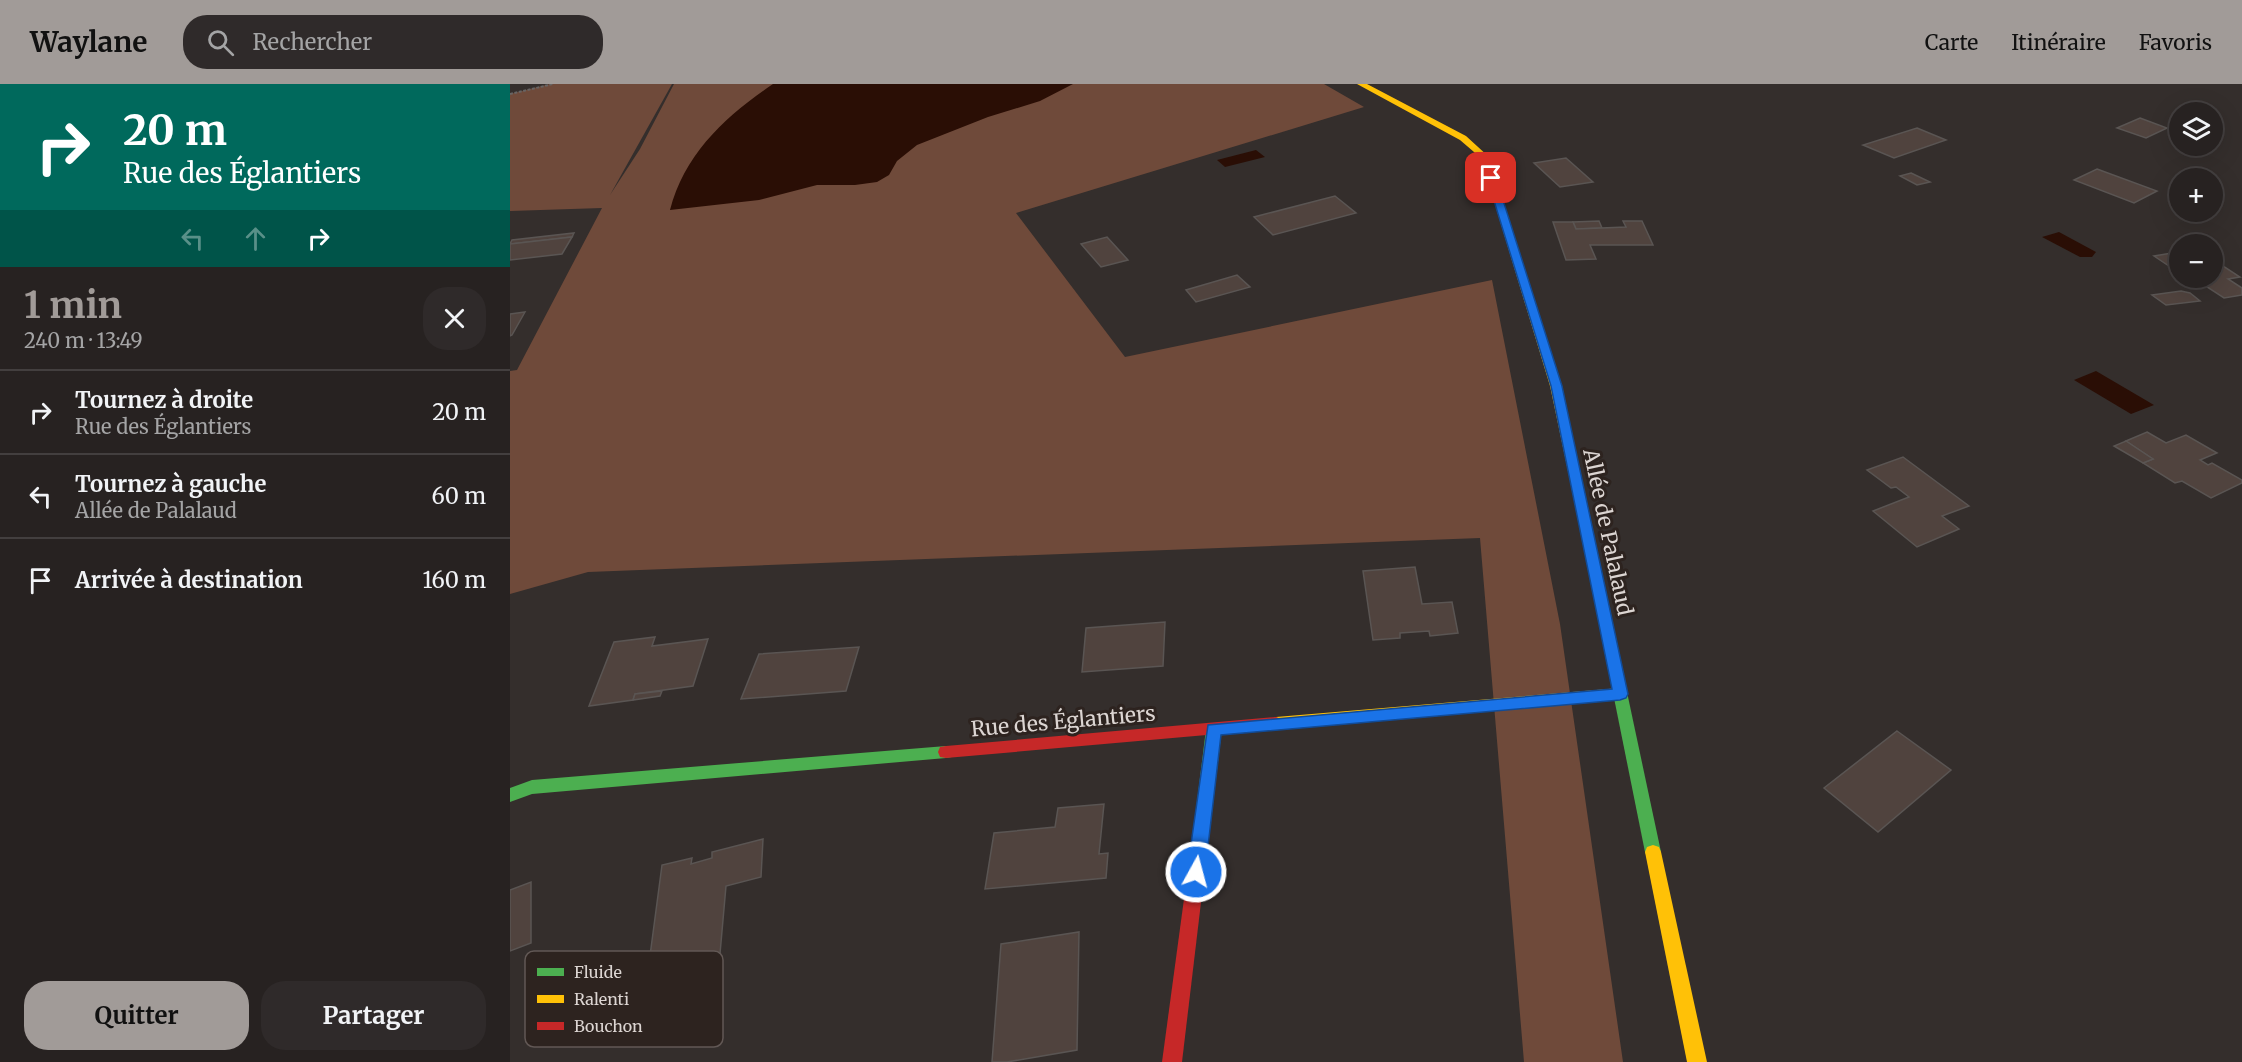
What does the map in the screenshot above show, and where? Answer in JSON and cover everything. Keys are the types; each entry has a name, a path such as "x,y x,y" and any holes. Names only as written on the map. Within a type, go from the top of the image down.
{"street":[{"name":"Allée de Palalaud","path":"1361,84 1463,138 1485,157 1556,386 1697,1062"},
{"name":"Rue des Églantiers","path":"510,795 532,787 1620,694"},
{"path":"1172,1062 1214,729"}],"path":[{"path":"510,94 554,84"}],"shaded area":[{"path":"550,84 672,84 610,195 640,149 674,84 1324,84 1364,107 1016,213 1125,357 1492,280 1560,624 1623,1062 1524,1062 1480,538 588,572 510,594 510,371 517,370 602,208 510,211 510,94"},
{"path":"773,84 1073,84 1040,101 988,117 917,145 897,161 889,175 877,182 855,185 817,185 759,200 670,210 686,171 710,138 739,109"},
{"path":"1256,150 1265,157 1225,167 1217,160"},
{"path":"2059,232 2096,252 2092,257 2080,257 2042,237"},
{"path":"2096,371 2154,405 2131,414 2074,380"}],"building":[{"path":"2140,118 2167,128 2146,138 2117,128"},
{"path":"1917,128 1946,140 1894,158 1863,145"},
{"path":"1566,158 1593,182 1560,187 1534,163"},
{"path":"2097,169 2157,191 2134,203 2074,180"},
{"path":"1911,173 1930,182 1917,185 1900,176"},
{"path":"1335,196 1356,213 1273,235 1254,217"},
{"path":"1599,221 1602,228 1576,229 1573,222"},
{"path":"1623,221 1642,221 1653,245 1590,245 1596,259 1566,260 1553,222 1573,222 1576,229 1626,227"},
{"path":"574,233 572,237 510,244 512,240"},
{"path":"572,237 562,254 510,260 510,244"},
{"path":"1107,237 1128,260 1101,267 1081,244"},
{"path":"2169,254 2169,266 2154,256"},
{"path":"2223,266 2240,277 2228,279 2242,288 2242,295 2224,298 2209,288 2223,288"},
{"path":"1237,275 1250,287 1196,302 1186,290"},
{"path":"2181,291 2190,293 2200,301 2166,305 2152,295"},
{"path":"525,312 512,335 510,336 510,314"},
{"path":"2147,432 2166,443 2186,435 2217,453 2200,460 2208,465 2212,463 2242,480 2242,483 2211,498 2182,481 2175,483 2143,463 2153,459 2126,441"},
{"path":"2126,441 2153,459 2143,463 2114,446"},
{"path":"1903,457 1969,506 1942,516 1959,529 1917,547 1873,511 1909,497 1896,487 1891,488 1867,470"},
{"path":"1415,567 1422,604 1452,602 1458,633 1430,636 1429,631 1400,633 1400,638 1373,640 1363,571"},
{"path":"1165,622 1163,666 1082,672 1086,628"},
{"path":"655,637 652,646 708,639 693,686 635,694 633,700 589,706 614,642"},
{"path":"859,647 846,691 741,699 759,654"},
{"path":"662,691 660,696 633,700 635,694"},
{"path":"1897,731 1951,770 1878,832 1824,788"},
{"path":"1104,804 1099,854 1108,853 1106,878 985,889 994,833 1055,827 1058,808"},
{"path":"763,839 761,877 726,886 720,951 651,951 662,865 692,858 691,864 712,858 712,852"},
{"path":"531,882 531,943 510,951 510,890"},
{"path":"1079,932 1077,1050 1007,1062 992,1062 1001,944"}],"traffic: fast":[{"path":"1581,504 1653,852"},
{"path":"1204,810 1214,729"},
{"path":"510,795 532,787 946,752"}],"traffic: slow":[{"path":"1361,84 1463,138 1485,157 1556,386 1581,504"},
{"path":"1276,723 1620,694"},
{"path":"1653,852 1697,1062"}],"traffic: jam":[{"path":"946,752 1276,723"},
{"path":"1172,1062 1204,810"}],"route":[{"path":"1196,872 1214,729 1620,694 1556,386 1491,178"}]}
